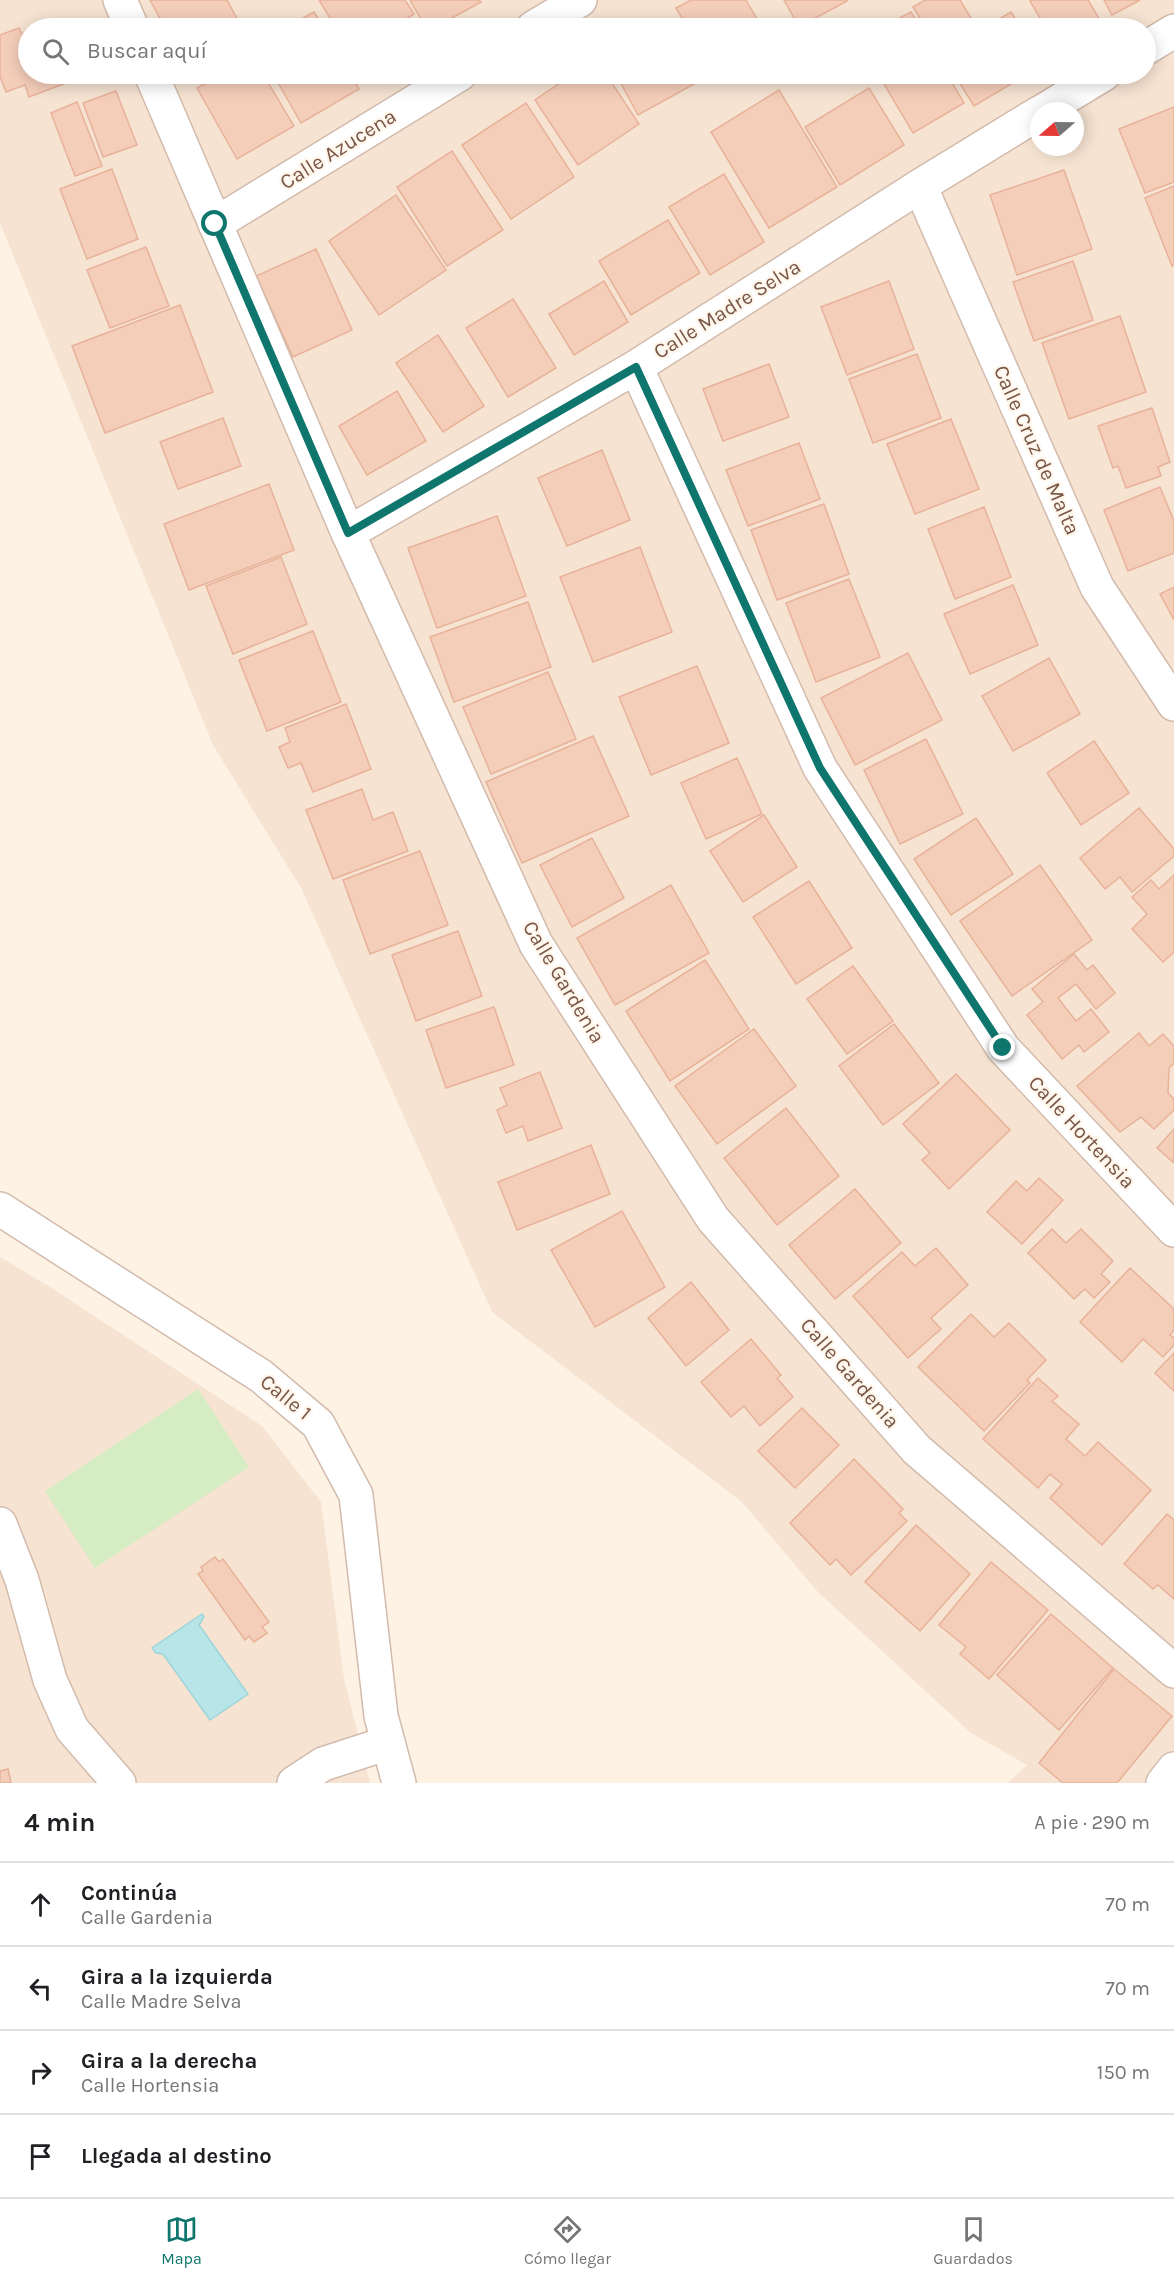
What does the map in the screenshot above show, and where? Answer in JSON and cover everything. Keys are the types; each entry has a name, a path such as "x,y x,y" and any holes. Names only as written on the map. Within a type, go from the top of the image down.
{"street":[{"path":"120,0 128,18"},
{"path":"550,18 580,0"},
{"path":"1156,42 1174,31"},
{"name":"Calle Gardenia","path":"155,84 348,533 536,944 713,1219 917,1450 1174,1671"},
{"name":"Calle Azucena","path":"215,224 444,84"},
{"name":"Calle Madre Selva","path":"1058,102 1087,84"},
{"name":"Calle Madre Selva","path":"348,533 636,367 1030,119"},
{"name":"Calle Cruz de Malta","path":"920,186 1097,587 1174,704"},
{"name":"Calle Hortensia","path":"636,367 820,768 1003,1048 1174,1230"},
{"name":"Calle 1","path":"0,1209 261,1376 318,1424 356,1496 381,1716 399,1783"},
{"path":"0,1524 22,1580 50,1680 72,1728 119,1783"},
{"path":"294,1783 323,1764 388,1743"},
{"path":"1163,1783 1174,1769"}],"shaded area":[{"path":"0,0 1174,0 1174,1783 1008,1783 1027,1765 971,1733 818,1592 742,1502 492,1312 301,888 213,745 0,223"},
{"path":"0,1257 50,1287 262,1426 321,1502 344,1679 370,1783 0,1783"}],"green space":[{"path":"198,1389 249,1467 95,1568 45,1491"}],"water":[{"path":"202,1614 204,1617 199,1625 248,1694 210,1720 163,1654 156,1653 152,1648"}],"building":[{"path":"150,0 227,0 237,18 160,18"},
{"path":"319,0 405,0 414,14 408,18 330,18"},
{"path":"410,0 479,0 481,2 452,18 420,18"},
{"path":"691,0 746,0 756,18 682,18 676,8"},
{"path":"784,0 847,0 816,18 794,18"},
{"path":"925,0 960,0 971,18 920,18 913,7"},
{"path":"1088,0 1099,18 1040,18 1030,1"},
{"path":"1104,0 1140,0 1112,15"},
{"path":"314,12 318,18 303,18"},
{"path":"911,12 915,18 900,18"},
{"path":"1011,12 1015,18 1001,18"},
{"path":"18,28 18,84 63,84 29,97 25,85 6,92 0,76 0,35"},
{"path":"204,84 269,84 294,126 237,159 197,88"},
{"path":"279,84 356,84 359,89 301,123"},
{"path":"558,84 613,84 639,124 578,165 535,100"},
{"path":"621,84 694,84 638,115"},
{"path":"884,84 953,84 964,103 913,133"},
{"path":"960,84 1011,84 974,106"},
{"path":"869,88 904,145 840,185 805,127"},
{"path":"779,90 837,187 769,228 711,132"},
{"path":"116,91 137,145 103,157 83,103"},
{"path":"77,102 102,166 75,176 51,113"},
{"path":"526,103 574,177 511,219 462,145"},
{"path":"1174,107 1174,182 1145,193 1119,129"},
{"path":"452,151 503,230 447,266 397,187"},
{"path":"112,169 138,239 87,259 60,189"},
{"path":"1064,170 1092,249 1017,275 990,195"},
{"path":"724,174 764,242 710,275 669,207"},
{"path":"1174,186 1174,265 1172,266 1145,198"},
{"path":"396,195 446,270 379,315 329,241"},
{"path":"668,220 700,273 631,315 599,261"},
{"path":"146,247 169,306 110,328 87,270"},
{"path":"316,249 352,330 293,357 256,276"},
{"path":"1073,261 1093,320 1034,341 1013,282"},
{"path":"604,281 628,322 574,355 549,314"},
{"path":"889,281 914,349 847,375 821,307"},
{"path":"513,299 556,368 508,397 466,328"},
{"path":"180,305 213,392 105,433 72,346"},
{"path":"1120,316 1146,392 1069,419 1042,343"},
{"path":"438,335 484,406 443,432 396,363"},
{"path":"917,354 941,418 873,443 849,379"},
{"path":"769,364 789,417 723,441 703,389"},
{"path":"397,391 426,441 367,475 339,426"},
{"path":"1152,408 1170,462 1158,467 1161,476 1126,488 1118,466 1113,468 1098,426"},
{"path":"223,418 241,466 178,489 160,442"},
{"path":"951,419 979,489 915,514 887,444"},
{"path":"799,443 820,499 748,526 726,470"},
{"path":"602,450 630,520 567,546 538,478"},
{"path":"269,484 294,550 189,590 164,524"},
{"path":"1160,487 1174,521 1174,553 1128,571 1104,510"},
{"path":"824,504 849,574 777,600 751,530"},
{"path":"984,507 1011,577 955,599 928,529"},
{"path":"497,516 526,596 437,628 408,548"},
{"path":"640,547 672,632 593,662 560,577"},
{"path":"281,557 307,624 233,654 206,586"},
{"path":"849,579 880,657 816,682 786,603"},
{"path":"1013,585 1038,645 970,674 944,614"},
{"path":"1174,587 1174,620 1160,594"},
{"path":"528,602 551,667 454,702 430,637"},
{"path":"313,631 341,702 267,731 239,660"},
{"path":"908,653 942,720 855,765 821,698"},
{"path":"1049,658 1080,714 1013,751 982,696"},
{"path":"697,666 729,743 651,775 619,697"},
{"path":"548,672 576,739 491,774 463,707"},
{"path":"346,704 371,769 313,792 301,763 288,768 279,747 290,742 285,728"},
{"path":"593,736 629,816 522,863 486,782"},
{"path":"926,739 963,814 900,844 864,770"},
{"path":"1094,741 1129,793 1081,825 1047,773"},
{"path":"737,758 762,814 706,839 681,783"},
{"path":"362,789 373,820 393,812 408,851 333,879 306,810"},
{"path":"1139,808 1174,849 1174,856 1132,892 1120,877 1105,889 1080,858"},
{"path":"764,815 797,867 743,902 710,851"},
{"path":"976,818 1013,874 951,915 914,859"},
{"path":"592,838 624,898 572,927 540,865"},
{"path":"420,851 448,925 370,954 343,880"},
{"path":"1040,865 1092,940 1012,996 960,921"},
{"path":"1174,875 1174,952 1163,962 1132,929 1147,914 1132,897 1151,880 1159,889"},
{"path":"809,881 852,948 796,984 753,917"},
{"path":"671,885 709,953 615,1005 577,938"},
{"path":"458,931 482,996 416,1021 392,955"},
{"path":"1074,954 1087,970 1093,965 1115,993 1096,1009 1076,984 1058,998 1076,1021 1091,1009 1109,1032 1084,1052 1079,1045 1062,1059 1027,1015 1043,1002 1032,989"},
{"path":"705,960 749,1029 670,1081 626,1011"},
{"path":"853,966 893,1021 847,1054 807,999"},
{"path":"494,1007 514,1065 446,1088 426,1030"},
{"path":"894,1024 939,1083 883,1125 839,1066"},
{"path":"754,1029 796,1086 717,1144 675,1086"},
{"path":"1139,1033 1149,1046 1163,1034 1174,1046 1174,1063 1169,1068 1168,1093 1174,1099 1174,1110 1154,1129 1141,1117 1120,1132 1077,1086"},
{"path":"540,1072 562,1128 528,1141 523,1126 506,1133 497,1110 507,1105 500,1088"},
{"path":"956,1074 1010,1130 949,1189 922,1160 930,1153 903,1124"},
{"path":"786,1108 839,1176 777,1225 724,1158"},
{"path":"1174,1129 1174,1163 1157,1148"},
{"path":"591,1145 610,1194 517,1230 498,1182"},
{"path":"1039,1178 1063,1200 1022,1244 987,1212 1016,1181 1027,1191"},
{"path":"855,1189 901,1243 835,1299 789,1245"},
{"path":"622,1211 665,1287 595,1327 551,1250"},
{"path":"1052,1229 1066,1243 1081,1229 1113,1261 1101,1274 1110,1282 1094,1298 1085,1289 1074,1299 1028,1253"},
{"path":"936,1248 968,1285 931,1318 941,1329 908,1358 853,1296 902,1252 915,1266"},
{"path":"1130,1268 1174,1309 1174,1330 1170,1335 1174,1338 1174,1345 1163,1357 1143,1339 1122,1362 1080,1322"},
{"path":"691,1282 729,1330 686,1366 648,1318"},
{"path":"971,1314 994,1337 1009,1323 1046,1360 1027,1380 1030,1383 984,1431 918,1367"},
{"path":"751,1339 781,1375 777,1378 793,1397 760,1426 744,1406 731,1417 701,1382"},
{"path":"1174,1353 1174,1391 1155,1373"},
{"path":"1038,1378 1058,1396 1052,1401 1079,1424 1066,1439 1085,1456 1098,1442 1151,1490 1102,1545 1050,1498 1062,1484 1050,1474 1038,1488 983,1439"},
{"path":"802,1408 839,1445 795,1488 758,1451"},
{"path":"854,1459 903,1509 899,1513 907,1521 851,1575 836,1559 830,1565 790,1523"},
{"path":"1167,1514 1174,1520 1174,1599 1158,1585 1153,1589 1124,1564"},
{"path":"916,1525 970,1574 920,1631 865,1582"},
{"path":"215,1557 219,1562 223,1559 269,1622 262,1627 267,1633 254,1642 249,1636 245,1640 198,1574 203,1571 201,1567"},
{"path":"991,1562 1048,1610 989,1679 960,1654 966,1647 939,1625"},
{"path":"1051,1614 1113,1668 1059,1730 997,1675"},
{"path":"1114,1669 1172,1716 1117,1783 1063,1783 1039,1763"},
{"path":"8,1769 11,1783 0,1783 0,1771"}],"route":[{"path":"215,224 348,533 636,367 820,768 1003,1048"}]}
